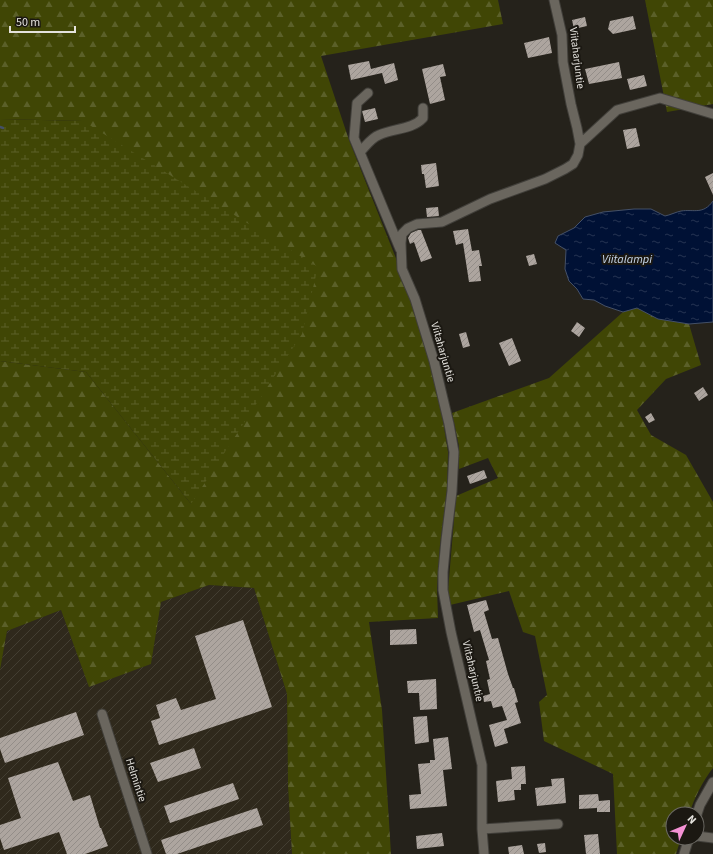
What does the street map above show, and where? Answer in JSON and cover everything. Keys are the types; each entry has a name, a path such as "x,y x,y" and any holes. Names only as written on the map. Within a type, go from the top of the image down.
{"street":[{"name":"Viitaharjuntie","path":"484,854 482,829 482,765 451,632 443,590 443,572 452,491 454,452 434,362 415,299 402,269 402,234 408,228 417,224 442,222 490,200 545,179 573,164 578,155 580,144 568,90 563,62 562,35 554,0"},
{"path":"368,93 358,103 354,138 401,252"},
{"path":"580,144 617,110 660,98 713,114"},
{"path":"360,152 371,139 379,134 418,123 423,118 423,108"},
{"name":"Helmintie","path":"102,714 147,854"},
{"path":"700,806 713,782"},
{"path":"482,829 558,824"}],"shaded area":[{"path":"209,585 254,588 287,694 288,786 292,854 0,854 0,670 7,631 61,610 89,686 151,664 161,602"}],"green space":[{"path":"0,0 498,0 503,24 321,56 349,140 405,281 430,360 442,415 448,452 447,490 440,545 437,588 438,618 369,622 382,710 391,854 292,854 288,786 287,694 254,588 209,585 161,602 151,664 89,687 61,610 7,631 0,670 0,361 86,372 191,504 83,121 0,119"},
{"path":"645,0 713,0 713,104 667,112"},
{"path":"0,119 83,121 318,267 302,334 191,504 86,372 0,361"},
{"path":"637,308 658,319 689,324 701,365 666,379 637,410 651,435 686,455 713,502 713,768 699,790 692,806 665,806 665,846 678,846 676,854 617,854 613,774 544,741 539,702 547,695 535,636 523,632 509,591 450,605 448,591 456,496 498,478 488,458 459,469 459,446 452,413 549,378 623,312"}],"water":[{"name":"Viitalampi","path":"713,201 713,322 689,324 658,319 637,308 623,312 605,306 594,300 583,299 577,289 569,281 565,269 566,250 555,243 558,236 574,228 585,217 603,212 634,209 651,209 665,216 681,211 702,210"}],"building":[{"path":"633,16 636,29 613,34 608,29 610,21"},
{"path":"585,17 587,26 574,29 572,20"},
{"path":"549,37 552,53 528,58 524,43"},
{"path":"369,61 371,69 394,63 398,80 385,84 382,73 351,80 348,65"},
{"path":"619,62 622,78 589,84 585,69"},
{"path":"443,64 446,76 440,77 445,100 430,104 422,69"},
{"path":"644,75 647,86 630,90 627,79"},
{"path":"375,108 378,119 365,122 362,111"},
{"path":"636,128 640,146 627,149 623,130"},
{"path":"436,163 439,186 426,188 421,165"},
{"path":"713,173 713,195 705,177"},
{"path":"438,207 439,216 427,217 426,208"},
{"path":"468,229 472,251 479,250 482,266 479,266 481,281 469,282 463,243 456,245 453,231"},
{"path":"421,230 432,258 421,262 414,242 410,244 408,238 411,233"},
{"path":"534,254 537,264 529,266 526,256"},
{"path":"577,322 585,328 579,337 571,331"},
{"path":"466,332 470,346 463,348 459,334"},
{"path":"512,338 521,361 509,366 499,343"},
{"path":"703,387 708,395 699,401 694,393"},
{"path":"651,413 655,420 649,423 645,417"},
{"path":"484,470 487,478 470,484 467,476"},
{"path":"486,600 489,610 484,612 492,639 498,638 518,702 515,703 521,723 504,729 508,743 495,747 489,725 507,720 502,706 493,708 491,701 484,702 483,696 490,694 487,680 490,679 486,661 489,660 480,630 474,632 467,605"},
{"path":"243,620 272,707 159,745 151,721 160,718 156,705 176,698 181,710 216,699 195,636"},
{"path":"416,629 417,644 390,645 390,630"},
{"path":"436,679 437,709 420,710 419,693 408,693 407,681"},
{"path":"76,712 84,735 5,763 0,749 0,738"},
{"path":"427,716 429,742 415,744 413,717"},
{"path":"448,737 452,769 443,770 447,806 410,809 409,795 421,794 418,764 430,763 430,760 435,760 433,739"},
{"path":"194,748 201,768 158,782 150,763"},
{"path":"58,762 73,801 90,795 100,828 108,846 85,854 67,854 59,832 4,850 0,838 0,825 21,818 8,778"},
{"path":"525,766 526,784 521,784 521,790 514,790 515,800 498,802 496,781 512,779 511,767"},
{"path":"564,778 566,803 537,806 535,788 552,786 551,779"},
{"path":"233,783 239,799 170,823 164,806"},
{"path":"598,794 599,801 610,800 610,812 597,812 597,808 579,809 579,795"},
{"path":"257,808 263,825 177,854 166,854 161,840"},
{"path":"442,833 444,846 417,849 416,836"},
{"path":"598,834 600,854 586,854 584,835"},
{"path":"545,843 546,852 539,853 537,844"},
{"path":"522,845 524,854 509,854 508,847"}]}
